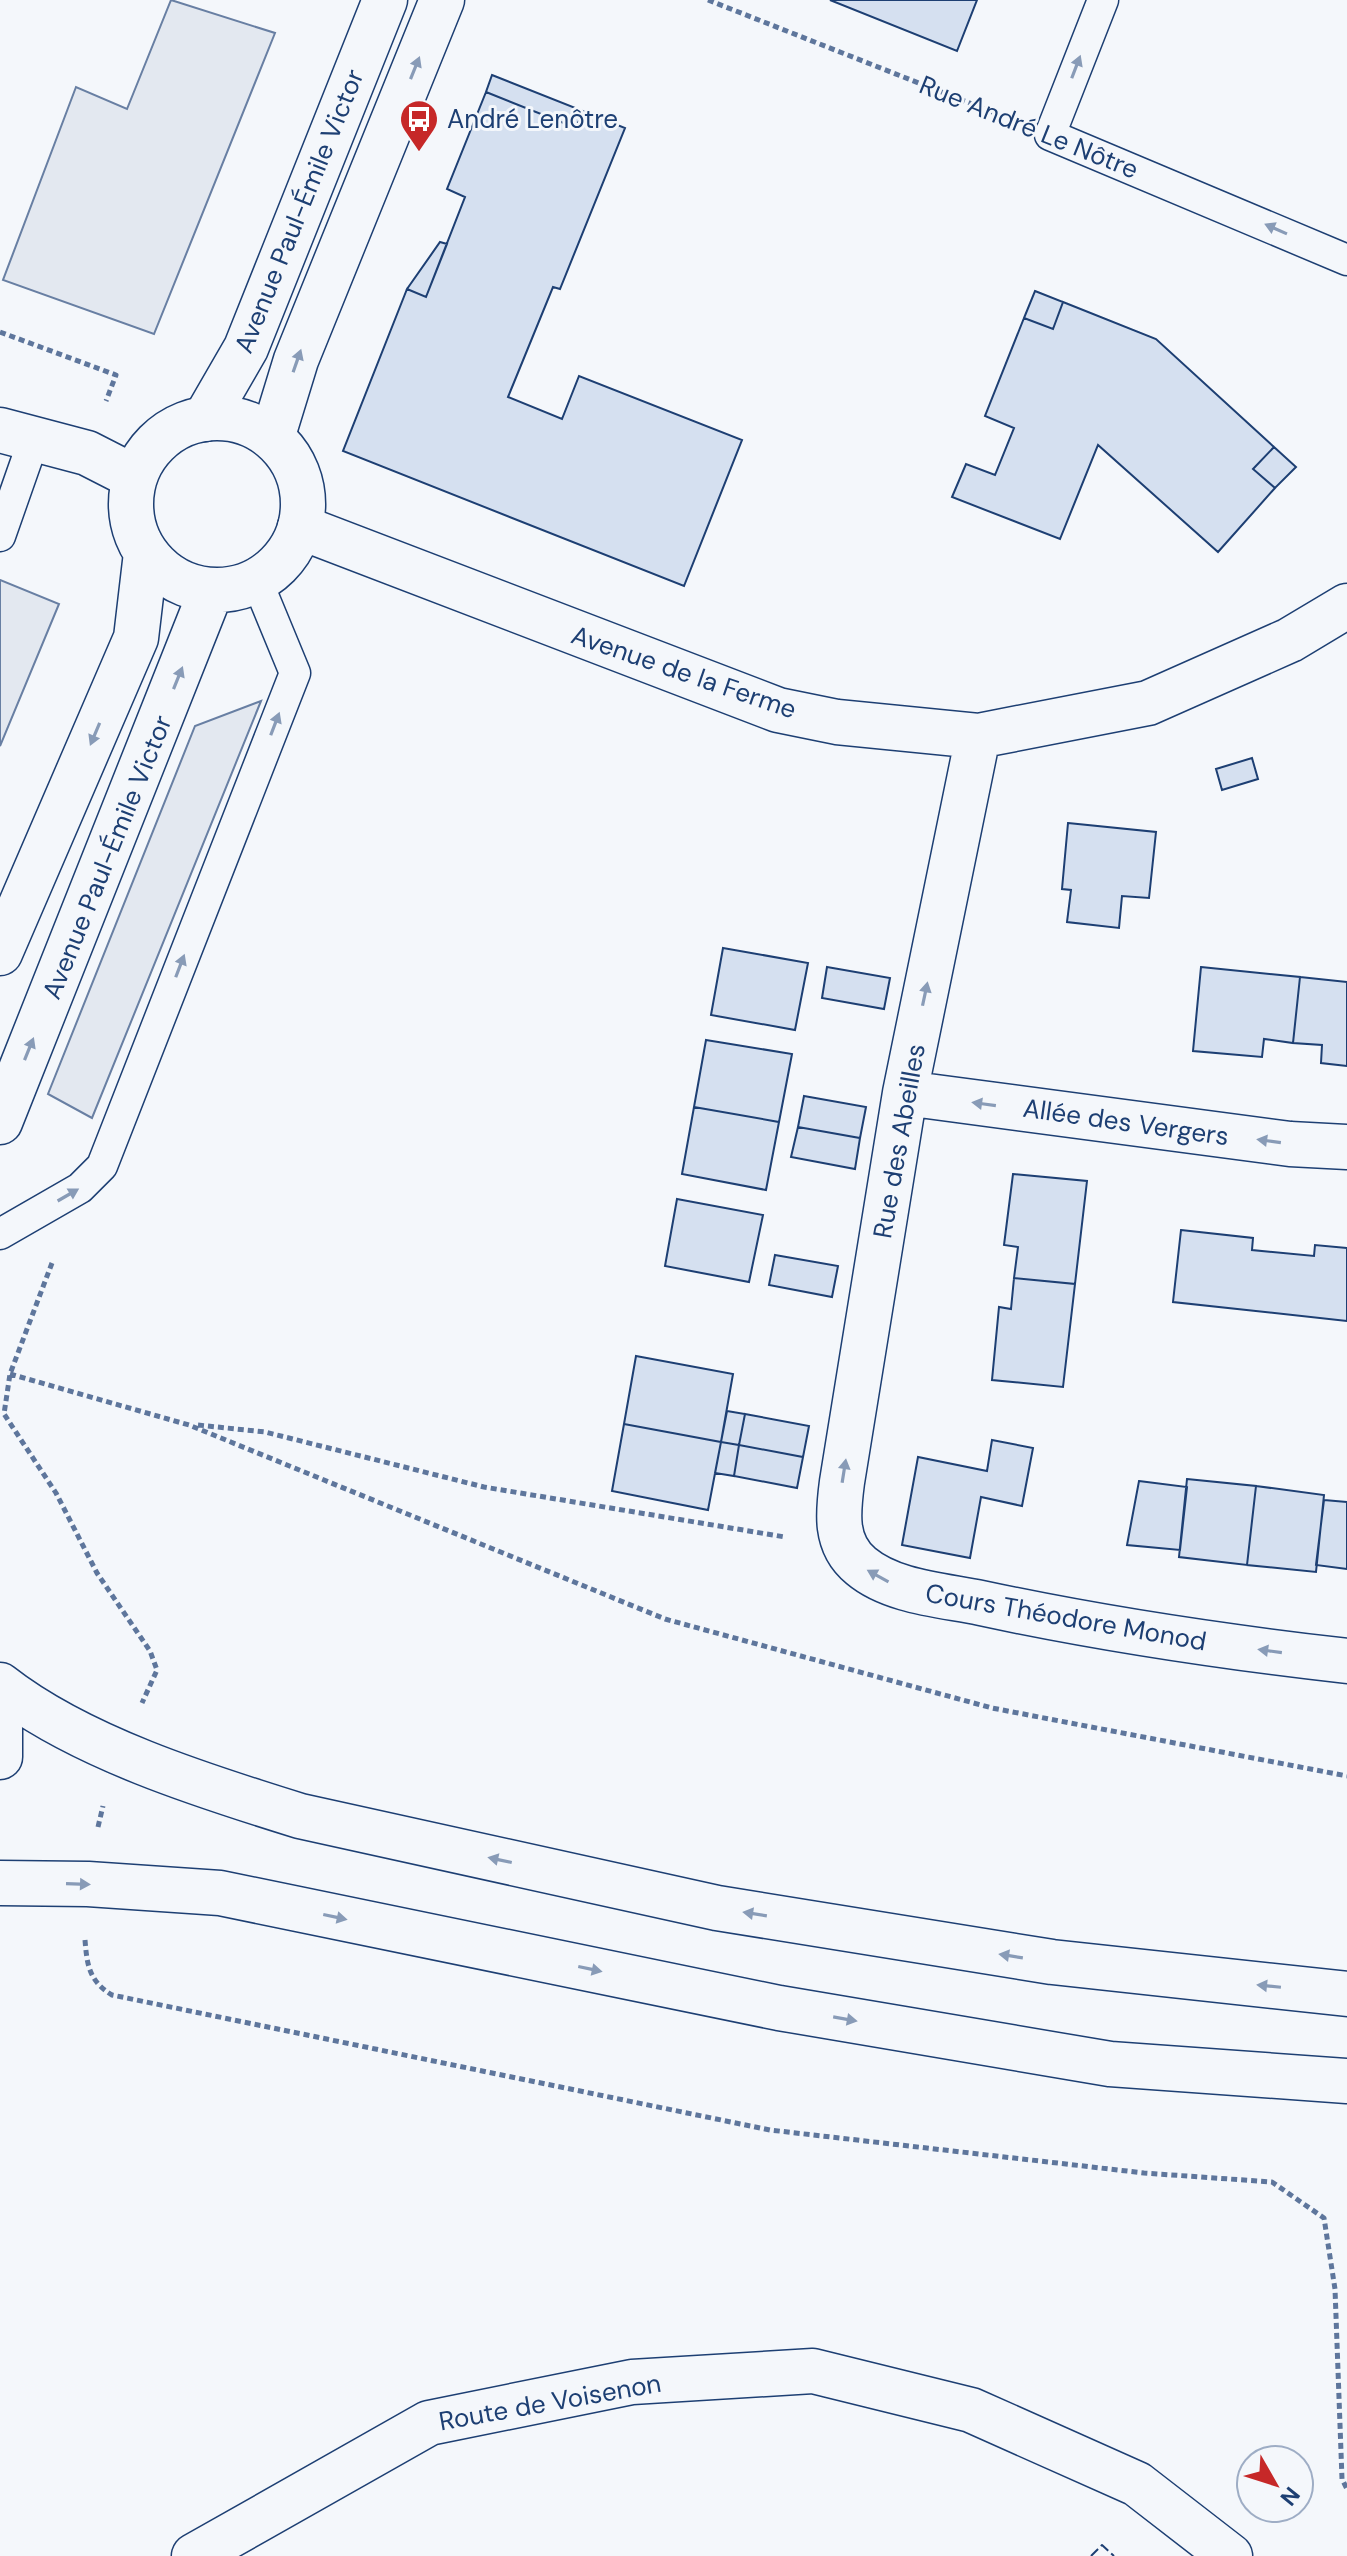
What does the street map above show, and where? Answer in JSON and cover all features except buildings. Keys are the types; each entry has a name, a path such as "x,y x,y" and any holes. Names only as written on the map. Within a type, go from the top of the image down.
{"street":[{"name":"Avenue Paul-Émile Victor","path":"205,419 246,348 385,0"},
{"name":"Avenue Paul-Émile Victor","path":"273,435 296,360 442,0"},
{"path":"205,419 247,419 273,435 298,475 304,501 300,527 291,549 276,568 257,581 211,591 174,579 146,553 136,533 131,509 132,476 158,441 180,426 205,419"},
{"path":"17,434 87,453 132,476"},
{"name":"Avenue de la Ferme","path":"300,527 778,710 837,722 978,736 1148,703 1290,640 1347,606"},
{"path":"0,953 136,638 146,553"},
{"name":"Avenue Paul-Émile Victor","path":"0,1122 211,591"},
{"name":"Rue des Abeilles","path":"845,1548 838,1520 842,1482 905,1093 978,736"},
{"name":"Allée des Vergers","path":"905,1093 1290,1144 1347,1147"},
{"name":"Cours Théodore Monod","path":"845,1548 861,1566 895,1585 1096,1628 1347,1661"},
{"path":"0,1685 36,1713 123,1752 300,1816 717,1908 1052,1962 1347,1994"},
{"path":"0,1728 0,1757"},
{"path":"0,1883 88,1884 220,1893 779,2008 1110,2064 1347,2081"},
{"name":"Route de Voisenon","path":"194,2556 429,2423 632,2382 813,2371 985,2416 1137,2484 1230,2556"}],"lane":[{"path":"1050,135 1103,0"},
{"name":"Rue André Le Nôtre","path":"1050,135 1347,260"},
{"path":"0,536 17,434"},
{"path":"0,1234 80,1188 102,1166 295,673 257,581"}],"path":[{"name":"Rue André Le Nôtre","path":"708,0 1050,135"},
{"path":"0,332 116,375"},
{"path":"80,1188 10,1374 4,1414 56,1493 97,1573 150,1651 157,1670 106,1794 88,1884 84,1924 87,1968 98,1986 112,1995 770,2130 1144,2173 1272,2182 1324,2218 1335,2289 1342,2479 1347,2489"},
{"path":"10,1374 189,1425 665,1619 992,1708 1347,1776"},
{"path":"189,1425 265,1432 484,1487 845,1548"}],"shaded area":[{"path":"171,0 275,33 154,334 3,280 76,87 127,109"},
{"path":"0,580 59,604 0,746"},
{"path":"261,701 92,1118 48,1094 195,726"}],"fence":[{"path":"1091,2556 1102,2545 1114,2556"}],"place":[{"name":"André Lenôtre","path":"419,153"}]}
